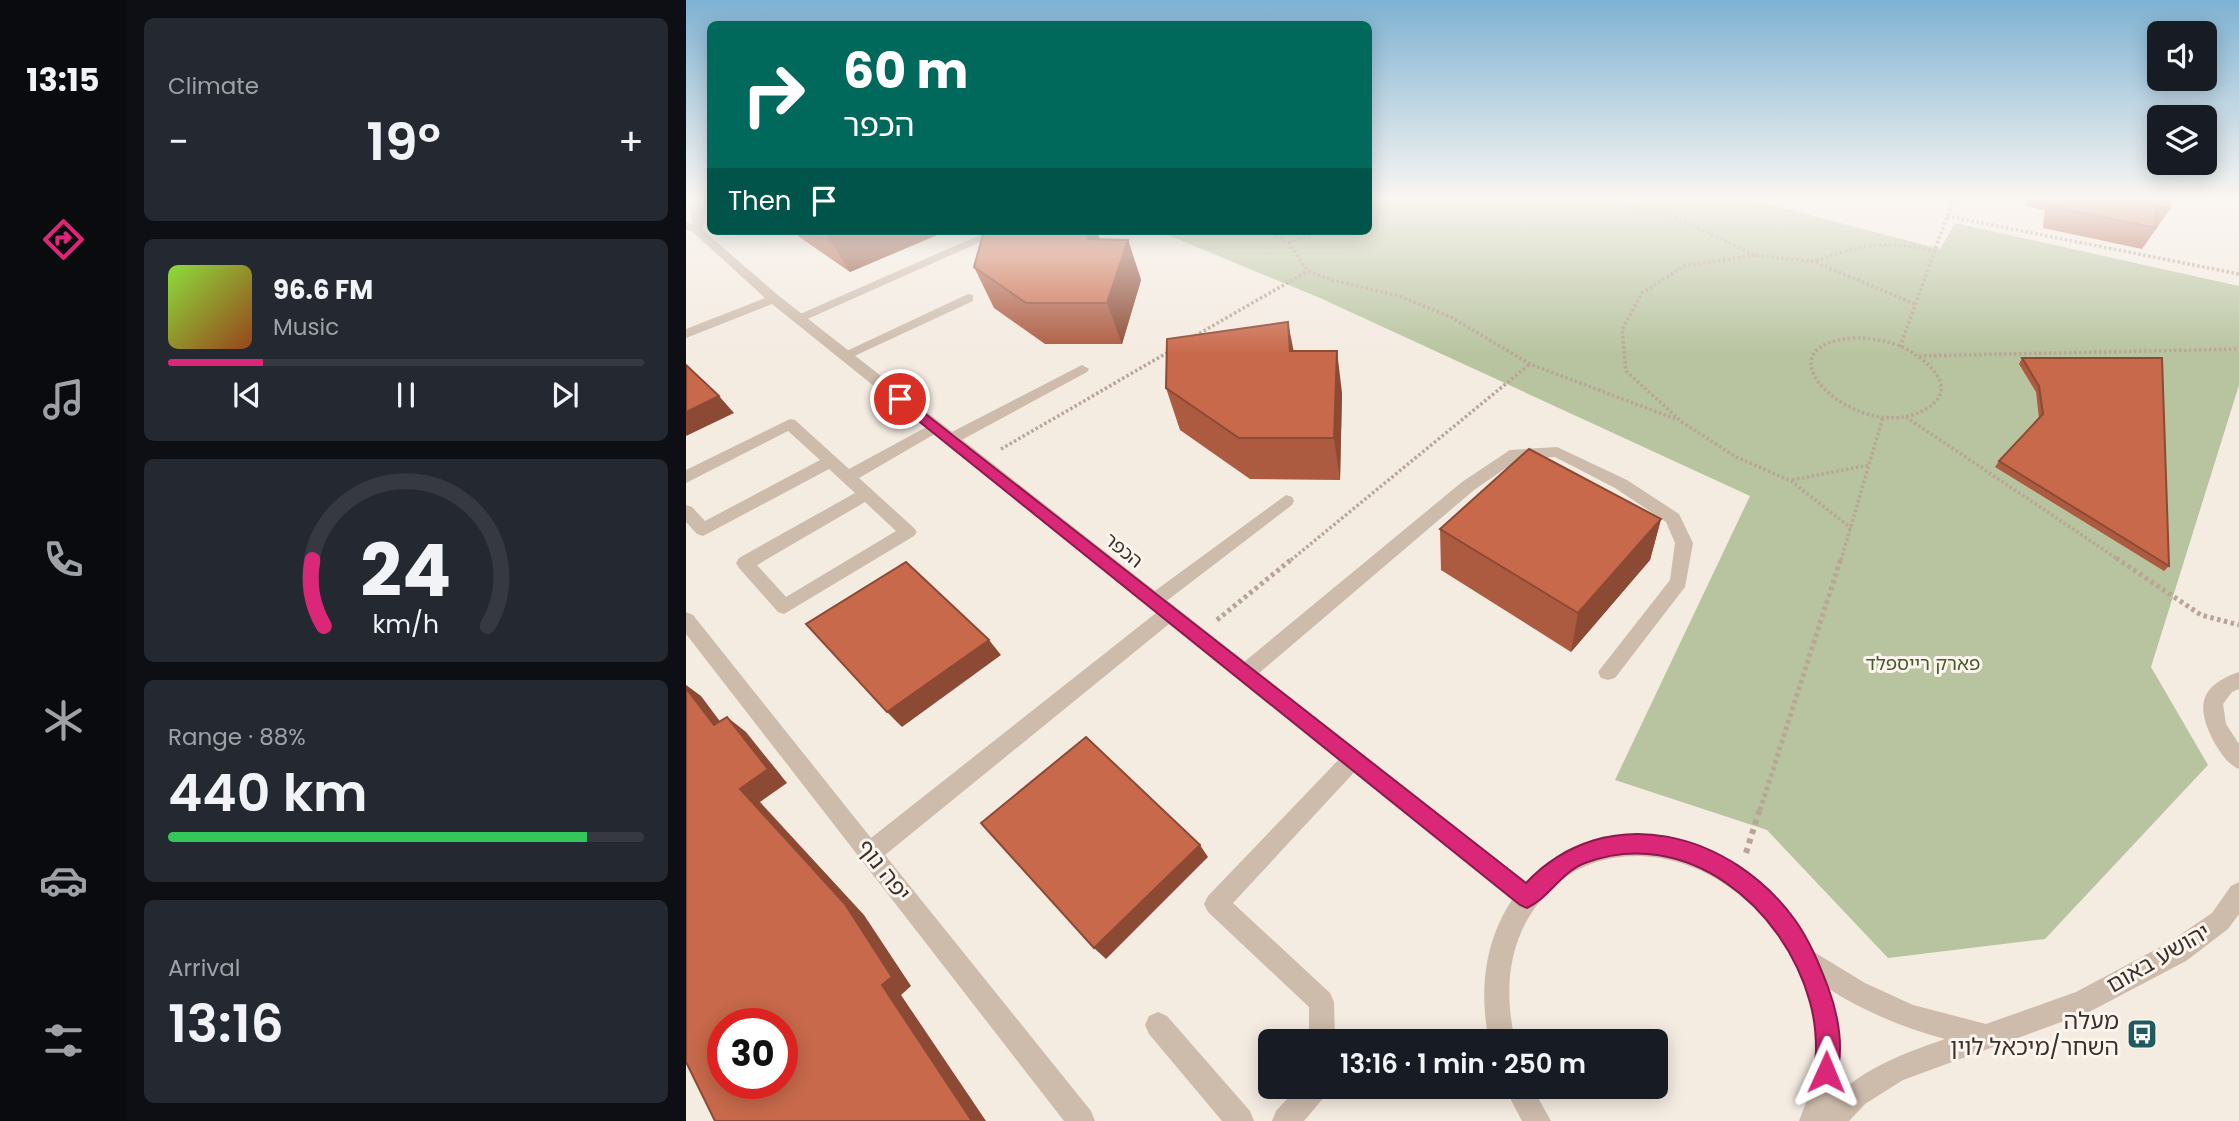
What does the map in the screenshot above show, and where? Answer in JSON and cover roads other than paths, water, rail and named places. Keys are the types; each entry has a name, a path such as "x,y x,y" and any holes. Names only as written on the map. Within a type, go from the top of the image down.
{"street":[{"name":"הכפר","path":"717,249 774,299 1527,897"},
{"path":"798,318 957,249"},
{"path":"845,355 968,298"},
{"path":"686,334 774,299"},
{"path":"848,477 1082,369"},
{"path":"686,477 790,424 908,532 785,607 745,563 866,494"},
{"path":"1245,673 1468,486 1516,454 1557,452 1621,484 1673,518 1684,543 1679,582 1608,673"},
{"path":"686,511 703,530 831,461"},
{"path":"870,853 1286,501"},
{"name":"יפה נוף","path":"686,620 1081,1121"},
{"path":"2239,680 2227,683 2216,693 2212,708 2215,726 2227,747 2239,759"},
{"path":"1322,1029 1321,1002 1216,904 1353,759"},
{"path":"1501,1029 1496,990 1500,955 1511,924 1527,897 1550,873 1577,856 1608,846 1640,842 1673,847 1707,858 1738,877 1764,900 1788,929 1807,961 1822,1003 1828,1049 1823,1095 1813,1121"},
{"name":"יהושע באום","path":"1830,1121 1856,1095 1895,1070 2082,1002 2177,952 2220,921 2239,894"},
{"path":"1807,961 1856,992 1911,1017 1987,1037"},
{"path":"1157,1025 1240,1121"},
{"path":"1286,1121 1305,1099"}],"place":[{"name":"מעלה השחר/מיכאל לוין","path":"2142,1034"}],"park label":[{"name":"פארק רייספלד","path":"1923,663"}]}
